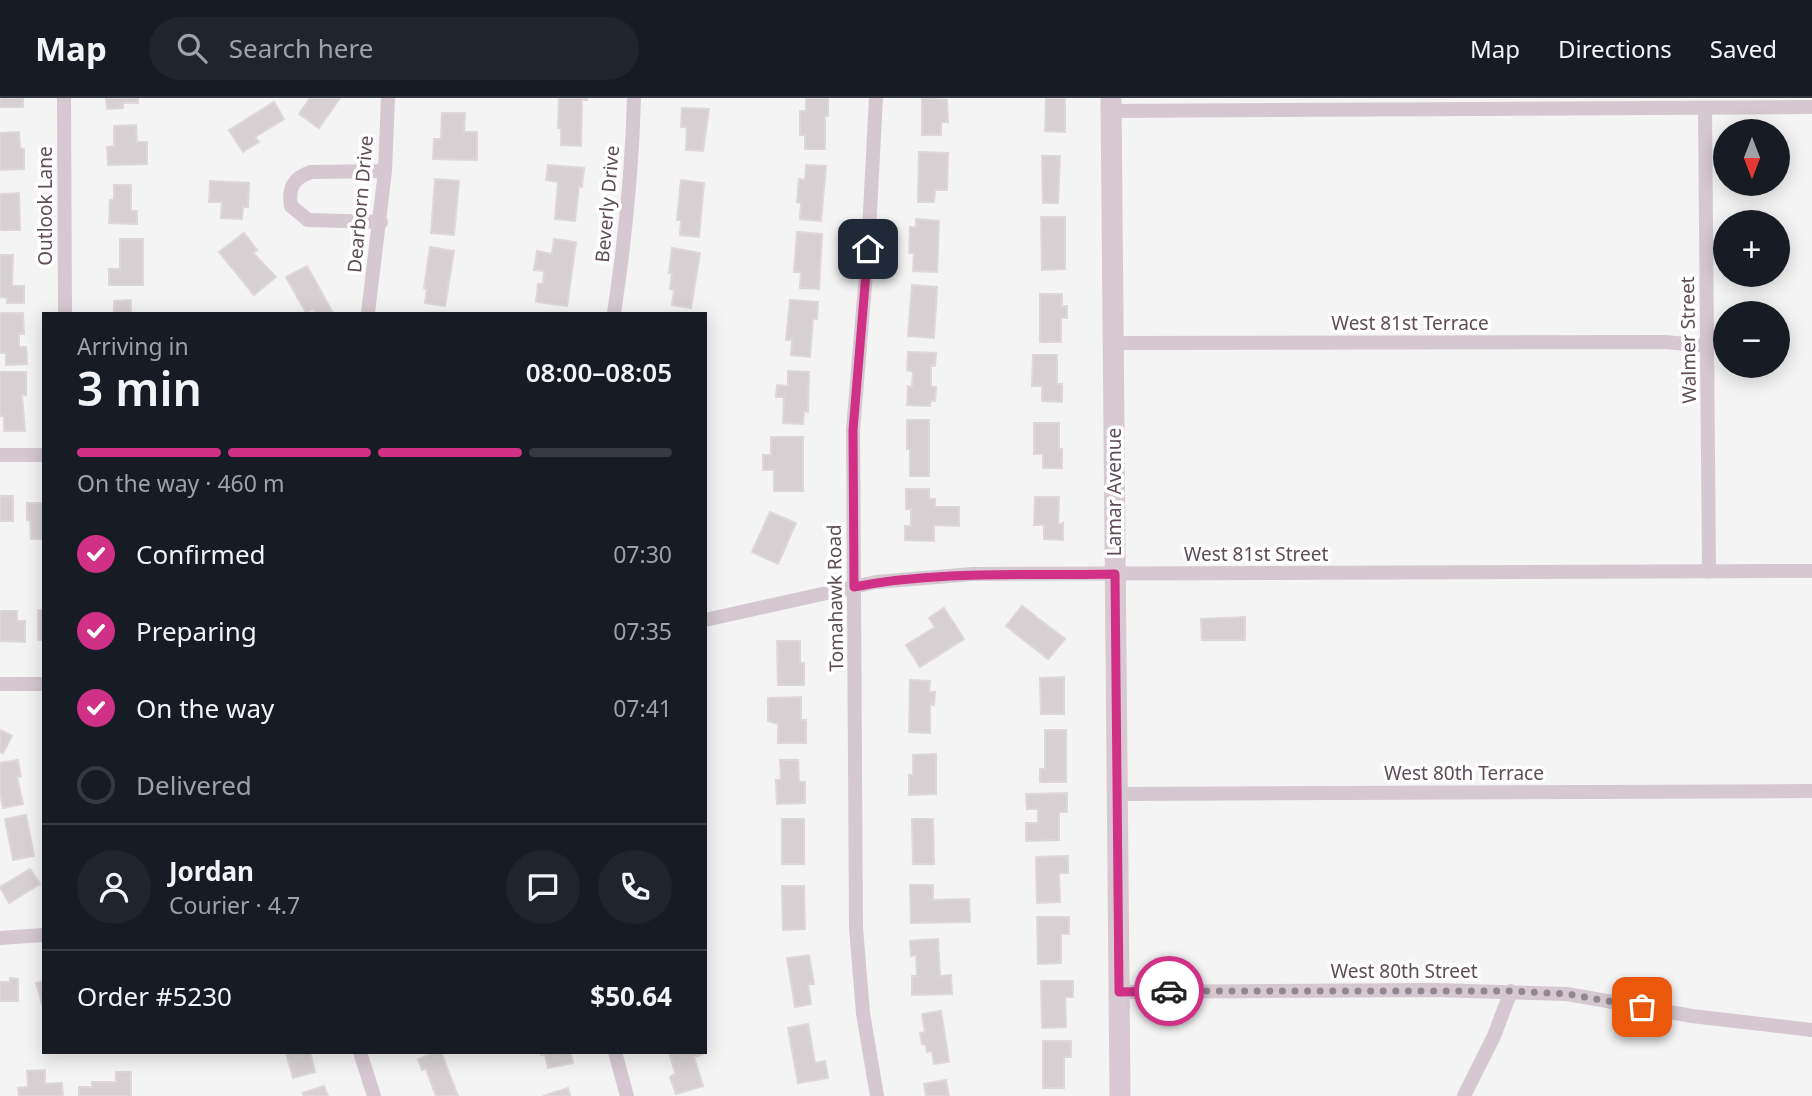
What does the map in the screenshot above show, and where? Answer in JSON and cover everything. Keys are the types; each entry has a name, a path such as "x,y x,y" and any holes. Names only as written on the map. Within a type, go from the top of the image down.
{"street":[{"name":"Outlook Lane","path":"64,98 65,312"},
{"name":"Dearborn Drive","path":"368,312 381,222 388,98"},
{"name":"Beverly Drive","path":"614,312 628,202 634,98"},
{"name":"Tomahawk Road","path":"876,98 868,249 853,430 856,928 863,1013 877,1096"},
{"path":"1111,104 1812,107"},
{"name":"Lamar Avenue","path":"1111,104 1120,1096"},
{"name":"Walmer Street","path":"1705,108 1709,572"},
{"path":"381,222 309,220 291,206 289,195 291,185 300,175 311,172 385,171"},
{"name":"West 81st Terrace","path":"1113,344 1665,342 1707,346"},
{"path":"0,455 42,455"},
{"name":"West 81st Street","path":"707,620 854,587 926,577 973,574 1812,572"},
{"path":"0,684 42,688"},
{"name":"West 80th Terrace","path":"1117,794 1812,791"},
{"path":"0,938 42,935"},
{"path":"1464,1096 1494,1036 1511,991"},
{"name":"West 80th Street","path":"1119,992 1511,991 1567,994 1692,1016 1812,1030"},
{"path":"361,1054 374,1096"},
{"path":"616,1054 627,1096"}],"building":[{"path":"0,98 23,98 23,107 0,107"},
{"path":"106,98 138,98 138,103 123,103 123,108 107,109"},
{"path":"310,98 340,98 319,128 299,114"},
{"path":"559,98 587,98 582,100 581,146 561,145 561,128 558,128"},
{"path":"806,98 828,98 825,149 805,149 805,135 800,135 800,111 806,111"},
{"path":"922,98 947,100 948,122 941,122 941,135 922,135"},
{"path":"1046,98 1065,98 1065,132 1045,131"},
{"path":"274,102 284,119 255,137 259,142 243,152 229,130"},
{"path":"682,108 709,109 703,151 686,150 687,127 681,127"},
{"path":"442,113 465,113 464,132 477,132 477,160 433,159 434,139 441,139"},
{"path":"136,125 137,142 147,142 147,164 108,165 107,147 114,146 114,126"},
{"path":"19,132 20,148 24,149 24,169 0,170 0,133"},
{"path":"919,152 948,153 947,190 935,190 934,202 918,202"},
{"path":"1042,156 1060,156 1058,203 1043,203"},
{"path":"548,165 584,168 575,221 555,219 558,182 546,180"},
{"path":"806,165 826,166 821,221 800,219 801,203 797,202 799,179 805,180"},
{"path":"435,179 459,181 454,235 431,233"},
{"path":"681,180 704,183 699,237 680,235 681,220 677,220"},
{"path":"210,181 249,183 248,207 243,207 242,219 221,218 222,202 209,202"},
{"path":"114,185 131,185 131,211 137,211 137,224 109,223"},
{"path":"19,193 20,230 0,230 0,194"},
{"path":"1041,217 1065,217 1065,269 1042,270"},
{"path":"916,219 939,221 937,272 913,271 914,253 909,253 910,227 916,227"},
{"path":"797,232 822,234 819,289 800,288 801,272 794,272"},
{"path":"244,233 257,250 253,253 276,277 254,295 219,252"},
{"path":"120,239 143,239 143,285 109,285 109,269 120,269"},
{"path":"554,239 576,242 567,306 536,302 538,284 543,284 544,271 534,270 537,251 552,254"},
{"path":"430,247 454,251 445,306 425,303 427,289 424,288"},
{"path":"672,248 700,253 691,308 672,305 674,290 670,289 672,273 669,273"},
{"path":"0,255 13,255 12,286 24,286 24,303 7,303 7,298 0,297"},
{"path":"307,266 332,312 315,312 313,309 305,312 286,277"},
{"path":"912,285 937,287 934,338 908,336"},
{"path":"1040,294 1062,294 1062,306 1067,306 1067,318 1061,318 1061,342 1040,342"},
{"path":"131,300 131,312 114,312 114,301"},
{"path":"790,300 818,302 817,319 813,319 810,357 791,355 792,340 786,340"},
{"path":"0,313 23,313 24,334 19,334 19,347 26,347 27,364 6,365 6,353 0,353"},
{"path":"908,352 936,353 935,366 931,366 931,387 936,387 935,401 931,401 930,406 907,405 908,386 912,387 913,372 907,370"},
{"path":"1033,355 1057,355 1057,384 1062,384 1062,402 1042,401 1042,386 1032,386"},
{"path":"788,371 809,372 808,412 804,411 803,424 783,423 784,397 776,397 777,385 788,386"},
{"path":"0,372 26,372 26,395 22,395 25,431 4,431 4,416 0,416"},
{"path":"907,420 929,420 929,476 910,476"},
{"path":"1034,423 1059,423 1062,468 1043,468 1043,454 1034,454"},
{"path":"771,437 803,437 803,491 774,491 774,470 763,470 763,455 771,455"},
{"path":"906,489 929,489 929,499 935,499 935,507 959,507 959,526 934,525 934,541 905,540 905,526 911,526 911,509 906,509"},
{"path":"0,496 13,496 13,521 0,521"},
{"path":"1035,497 1059,497 1058,525 1063,523 1063,540 1044,539 1044,525 1034,525"},
{"path":"27,503 42,503 42,539 31,539 30,520 27,520"},
{"path":"770,512 796,523 778,564 752,552"},
{"path":"1022,606 1065,639 1048,659 1006,626"},
{"path":"944,608 964,639 920,667 906,645 935,627 929,618"},
{"path":"38,610 42,610 42,640 38,640"},
{"path":"0,611 17,611 17,621 25,621 25,642 0,641"},
{"path":"1245,617 1245,640 1202,640 1201,619"},
{"path":"777,641 800,641 804,685 778,685"},
{"path":"1064,677 1064,714 1041,714 1040,678"},
{"path":"910,680 930,681 929,692 935,692 934,705 930,704 930,733 909,732"},
{"path":"801,697 801,720 806,720 806,743 778,743 778,724 768,721 768,698"},
{"path":"0,730 12,736 3,753 0,752"},
{"path":"1045,730 1066,730 1066,782 1040,782 1040,769 1045,769"},
{"path":"936,754 936,794 909,795 913,755"},
{"path":"18,760 21,776 17,777 23,804 3,808 0,763"},
{"path":"780,760 798,760 799,782 805,782 805,803 777,804 776,780 781,780"},
{"path":"1067,793 1067,812 1059,812 1059,840 1026,841 1026,823 1038,823 1038,809 1027,809 1026,794"},
{"path":"26,815 34,856 13,860 5,819"},
{"path":"782,819 804,819 804,864 782,864"},
{"path":"912,819 933,819 934,864 913,864"},
{"path":"1068,856 1068,873 1059,873 1060,902 1037,903 1036,857"},
{"path":"30,869 40,884 9,903 0,887"},
{"path":"910,885 933,885 933,900 969,899 970,922 911,923"},
{"path":"782,886 804,886 805,929 783,930"},
{"path":"1037,917 1069,917 1069,934 1061,934 1061,963 1038,964"},
{"path":"938,939 940,976 951,975 952,994 912,995 912,976 917,976 916,955 911,956 910,941"},
{"path":"809,955 814,984 808,984 811,1004 795,1007 787,958"},
{"path":"10,978 18,979 18,1001 0,1001 0,982 10,982"},
{"path":"1041,981 1073,981 1073,997 1065,997 1066,1027 1042,1028"},
{"path":"42,982 42,1004 36,983"},
{"path":"941,1011 949,1062 934,1064 932,1051 927,1052 926,1045 922,1044 920,1033 925,1032 922,1014"},
{"path":"808,1024 815,1063 825,1061 828,1078 798,1083 788,1028"},
{"path":"1043,1041 1071,1041 1071,1057 1064,1057 1064,1088 1043,1088"},
{"path":"287,1054 310,1054 315,1072 293,1078"},
{"path":"442,1054 458,1096 436,1096 426,1069 422,1070 418,1059"},
{"path":"545,1054 571,1054 573,1063 548,1068"},
{"path":"670,1054 703,1054 694,1057 703,1086 676,1094 670,1077 675,1073"},
{"path":"45,1070 45,1084 62,1083 63,1096 19,1096 18,1088 28,1087 27,1071"},
{"path":"116,1072 131,1072 131,1096 79,1096 79,1087 92,1087 92,1082 116,1082"},
{"path":"946,1080 949,1096 926,1096 924,1084"},
{"path":"324,1086 328,1096 304,1096 303,1093"},
{"path":"568,1088 570,1096 543,1096"}],"way so far":[{"path":"1169,991 1511,991 1567,994 1642,1007"}],"route":[{"path":"868,249 853,430 854,587 876,582 973,574 1115,574 1119,992 1169,991"}]}
